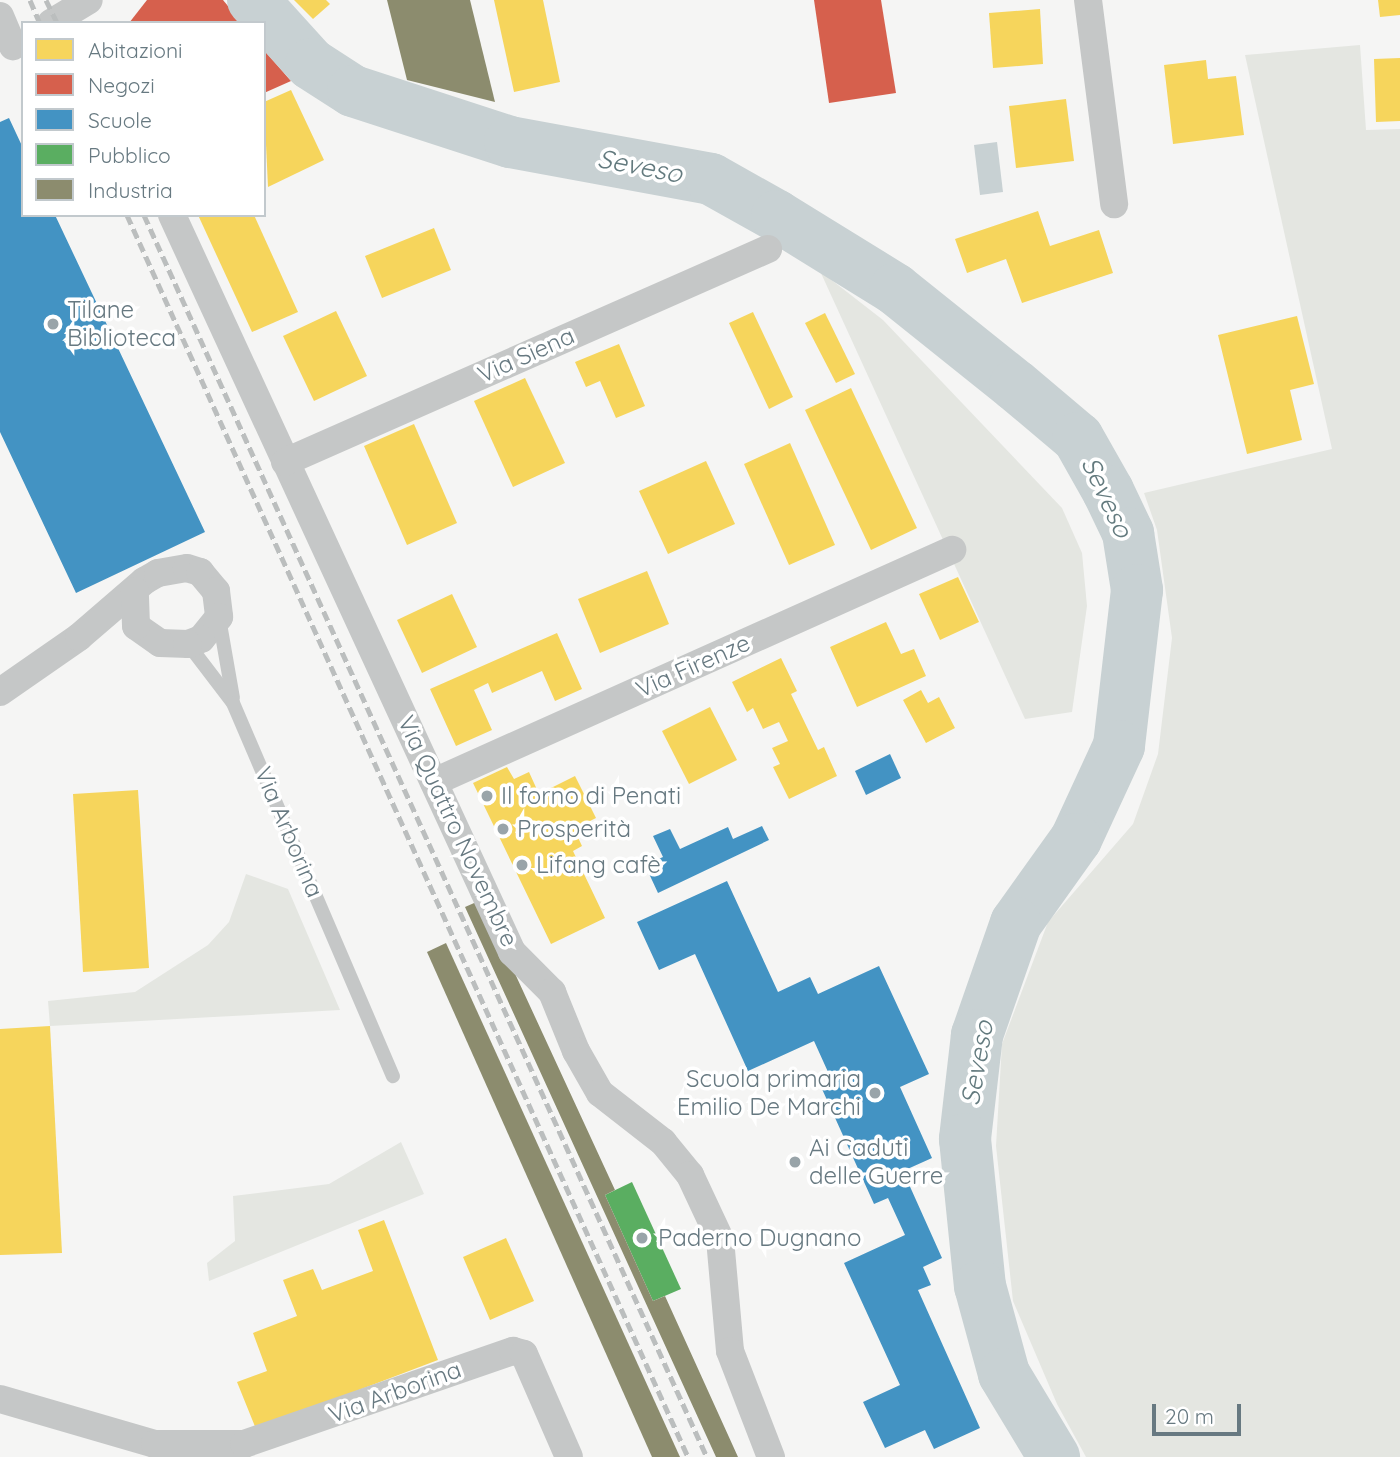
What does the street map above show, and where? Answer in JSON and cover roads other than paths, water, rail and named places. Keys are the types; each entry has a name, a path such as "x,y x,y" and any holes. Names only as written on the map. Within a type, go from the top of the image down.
{"street":[{"path":"1088,0 1114,204"},
{"path":"55,21 81,8"},
{"path":"0,16 12,47"},
{"name":"Via Quattro Novembre","path":"173,217 512,951 552,992 585,1071 600,1093 668,1148 690,1175 720,1239 730,1351 771,1457"},
{"name":"Via Siena","path":"285,462 768,249"},
{"name":"Via Firenze","path":"433,782 952,550"},
{"path":"0,692 79,637 144,581 171,569 200,572 216,590 219,617 201,639 188,644 160,643 139,632 79,637"},
{"path":"135,591 139,632"},
{"name":"Via Arborina","path":"0,1399 155,1444 244,1444 513,1351 524,1354 569,1457"}],"lane":[{"name":"Via Arborina","path":"219,617 233,703 393,1076"},
{"name":"Via Arborina","path":"188,644 233,703"}],"waterway":[{"name":"Seveso","path":"253,0 311,64 353,91 510,142 711,179 777,216 895,289 1015,385 1078,438 1108,491 1128,533 1137,590 1119,746 1076,839 1016,923 977,1035 965,1139 980,1286 1004,1374 1054,1457"}],"railway":[{"path":"30,0 39,21"},
{"path":"46,0 56,21"},
{"path":"128,217 688,1457"},
{"path":"145,217 707,1457"}],"place":[{"name":"Tilane Biblioteca","path":"53,324"},
{"name":"Il forno di Penati","path":"487,796"},
{"name":"Prosperità","path":"503,829"},
{"name":"Lifang cafè","path":"522,865"},
{"name":"Scuola primaria Emilio De Marchi","path":"875,1093"},
{"name":"Ai Caduti delle Guerre","path":"795,1162"},
{"name":"Paderno Dugnano","path":"642,1238"}]}
